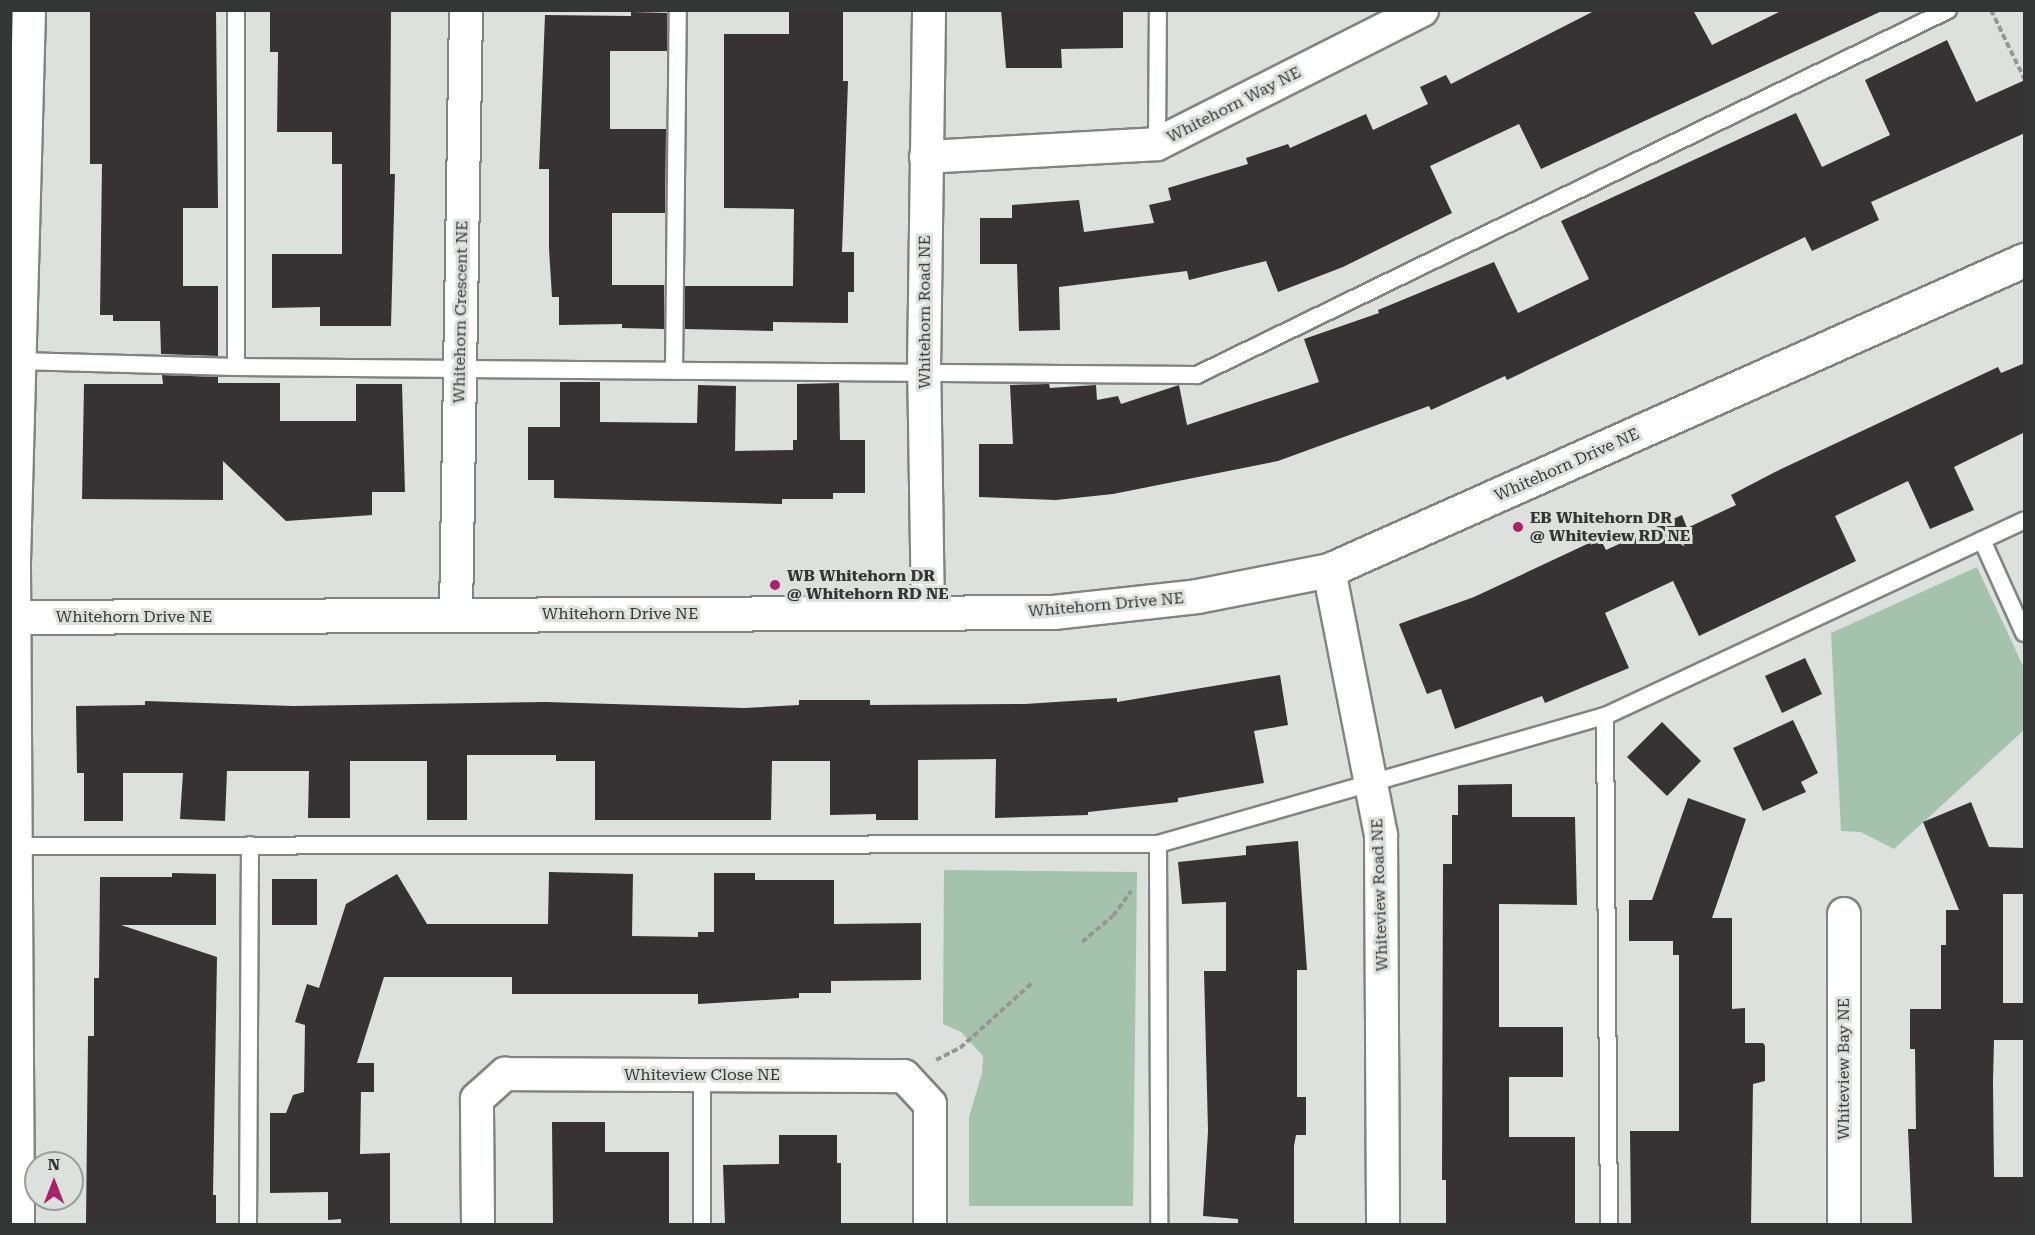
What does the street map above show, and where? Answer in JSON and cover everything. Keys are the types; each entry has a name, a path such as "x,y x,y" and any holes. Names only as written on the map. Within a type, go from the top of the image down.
{"street":[{"path":"18,1224 14,561 29,10"},
{"name":"Whitehorn Crescent NE","path":"456,614 466,10"},
{"name":"Whitehorn Road NE","path":"928,614 924,371 929,10"},
{"name":"Whitehorn Way NE","path":"926,157 1157,144 1422,10"},
{"name":"Whitehorn Drive NE","path":"14,618 456,614 928,614 1075,610 1197,596 1329,570 2025,261"},
{"name":"Whiteview Road NE","path":"1329,570 1373,781 1381,836 1383,1224"},
{"name":"Whiteview Bay NE","path":"1844,914 1844,1224"},
{"name":"Whiteview Close NE","path":"478,1224 477,1099 505,1074 903,1076"},
{"path":"903,1076 930,1104 930,1224"}],"lane":[{"path":"236,10 236,367"},
{"path":"674,371 678,10"},
{"path":"1157,144 1158,10"},
{"path":"19,361 459,371 924,371 1197,375 1948,10"},
{"path":"17,846 1158,844 1605,716 2025,521"},
{"path":"1982,540 2025,633"},
{"path":"1605,716 1609,1224"},
{"path":"1158,844 1159,1224"},
{"path":"248,1224 250,845"},
{"path":"702,1075 702,1224"}],"path":[{"path":"1991,10 2025,78"},
{"path":"1082,942 1113,916 1135,885 1159,886"},
{"path":"903,1076 960,1048 1033,982"}],"green space":[{"path":"1977,567 2024,668 2024,730 1894,849 1861,832 1841,831 1831,633"},
{"path":"944,870 1137,872 1133,1206 969,1206 969,1117 982,1073 983,1056 961,1032 943,1024"}],"building":[{"path":"216,10 218,208 183,208 183,286 218,286 218,356 161,354 160,321 113,321 113,315 100,315 102,164 90,164 90,12"},
{"path":"270,10 391,11 390,174 395,174 391,326 320,326 320,307 272,308 272,254 342,254 342,164 332,164 332,132 277,132 278,52 270,52"},
{"path":"789,10 843,10 843,81 848,81 842,252 854,252 854,292 848,292 848,323 773,322 773,331 685,329 685,286 793,286 794,209 724,208 724,34 789,34"},
{"path":"1001,10 1123,10 1123,48 1061,49 1062,68 1006,68"},
{"path":"1596,10 1693,10 1712,45 1783,10 1884,10 1541,169 1519,124 1430,166 1452,213 1343,267 1278,292 1266,261 1189,280 1187,271 1059,287 1060,330 1019,331 1017,264 980,264 980,218 1012,218 1012,205 1079,200 1084,232 1154,223 1149,205 1171,200 1168,188 1248,164 1246,158 1288,144 1290,148 1366,114 1373,130 1428,104 1420,87 1446,75 1451,84"},
{"path":"631,12 667,13 667,51 610,51 610,129 666,129 665,213 612,213 612,285 664,285 664,329 622,328 622,324 559,325 559,297 552,297 549,249 549,169 539,169 545,15 631,16"},
{"path":"1947,40 1976,102 2025,80 2025,133 1871,202 1879,220 1812,251 1805,237 1507,380 1505,376 1431,410 1429,406 1278,461 1113,494 1056,500 979,497 979,444 1013,444 1010,385 1049,384 1050,388 1096,385 1097,400 1118,396 1121,404 1179,385 1187,425 1319,382 1304,339 1379,313 1378,310 1494,262 1518,313 1589,279 1561,221 1796,113 1822,167 1890,135 1865,80"},
{"path":"2025,363 2025,432 1954,467 1974,510 1930,529 1908,481 1835,516 1856,561 1699,636 1673,581 1605,613 1629,668 1545,703 1542,696 1455,729 1441,689 1427,694 1399,624 1474,597 1600,538 1606,550 1682,515 1687,528 1736,505 1731,495 1775,472 1998,367 2001,373"},
{"path":"162,375 218,377 218,383 280,383 280,421 356,421 356,384 402,384 405,492 372,492 372,515 286,521 223,461 223,500 82,499 84,384 163,384"},
{"path":"560,382 600,382 600,422 697,423 698,385 736,386 735,451 793,450 793,440 797,440 797,384 839,383 840,440 865,440 865,493 833,493 833,499 782,499 782,504 554,498 554,480 528,480 528,427 560,427"},
{"path":"1805,658 1822,694 1782,713 1765,676"},
{"path":"1280,675 1288,725 1254,731 1264,783 1178,798 1178,802 1088,812 1088,815 995,818 996,759 918,760 918,820 876,820 876,814 830,815 830,761 772,761 771,820 595,820 595,761 556,761 556,755 467,755 467,820 427,820 427,761 350,761 350,818 308,818 309,771 227,771 225,821 180,819 183,773 123,773 123,821 84,821 84,773 77,773 76,706 145,705 145,701 293,706 546,702 744,708 799,705 799,700 870,700 870,705 1025,704 1117,698 1117,702"},
{"path":"1793,720 1818,773 1801,782 1806,792 1763,811 1733,748"},
{"path":"1662,722 1701,761 1667,796 1627,757"},
{"path":"1512,784 1512,817 1575,817 1577,905 1499,904 1499,1027 1563,1027 1563,1077 1509,1077 1509,1137 1575,1137 1575,1224 1446,1224 1446,1180 1442,1180 1443,864 1452,864 1452,815 1458,815 1458,785"},
{"path":"1688,798 1746,819 1712,918 1732,918 1732,1009 1745,1008 1745,1043 1763,1043 1765,1046 1765,1081 1753,1084 1751,1224 1631,1224 1630,1131 1679,1131 1679,955 1673,955 1673,941 1629,941 1629,900 1652,900"},
{"path":"1971,802 1989,847 2025,848 2025,894 2003,894 2003,1003 2025,1003 2025,1040 1994,1040 1993,1082 1994,1177 2025,1177 2025,1224 1912,1224 1908,1129 1916,1129 1915,1049 1910,1049 1910,1009 1941,1009 1941,945 1946,945 1946,910 1959,910 1923,822"},
{"path":"1298,841 1307,970 1297,970 1297,1097 1306,1097 1306,1135 1296,1135 1294,1146 1294,1224 1238,1224 1238,1219 1203,1216 1208,1131 1204,971 1226,971 1226,902 1182,904 1178,862 1246,855 1246,846"},
{"path":"549,872 633,874 632,936 698,937 698,932 714,932 714,873 755,873 755,880 834,880 834,924 921,923 921,980 831,981 831,993 799,993 799,998 698,1004 698,994 512,994 512,977 384,977 357,1063 374,1063 374,1092 361,1092 360,1154 390,1153 390,1224 341,1224 341,1219 328,1220 328,1192 270,1193 270,1113 286,1113 293,1095 304,1092 305,1025 295,1022 307,984 319,988 346,904 397,874 427,924 548,924"},
{"path":"172,873 216,874 216,925 121,925 217,957 213,1195 216,1195 216,1224 86,1224 88,1036 94,1036 94,978 99,978 100,877 172,877"},
{"path":"272,879 317,879 317,925 272,925"},
{"path":"552,1122 605,1122 605,1152 669,1152 669,1224 553,1224"},
{"path":"779,1135 837,1135 837,1163 841,1163 841,1224 725,1224 723,1165 779,1164"}],"place":[{"name":"EB Whitehorn DR @ Whiteview RD NE","path":"1518,527"},
{"name":"WB Whitehorn DR @ Whitehorn RD NE","path":"775,585"}]}
